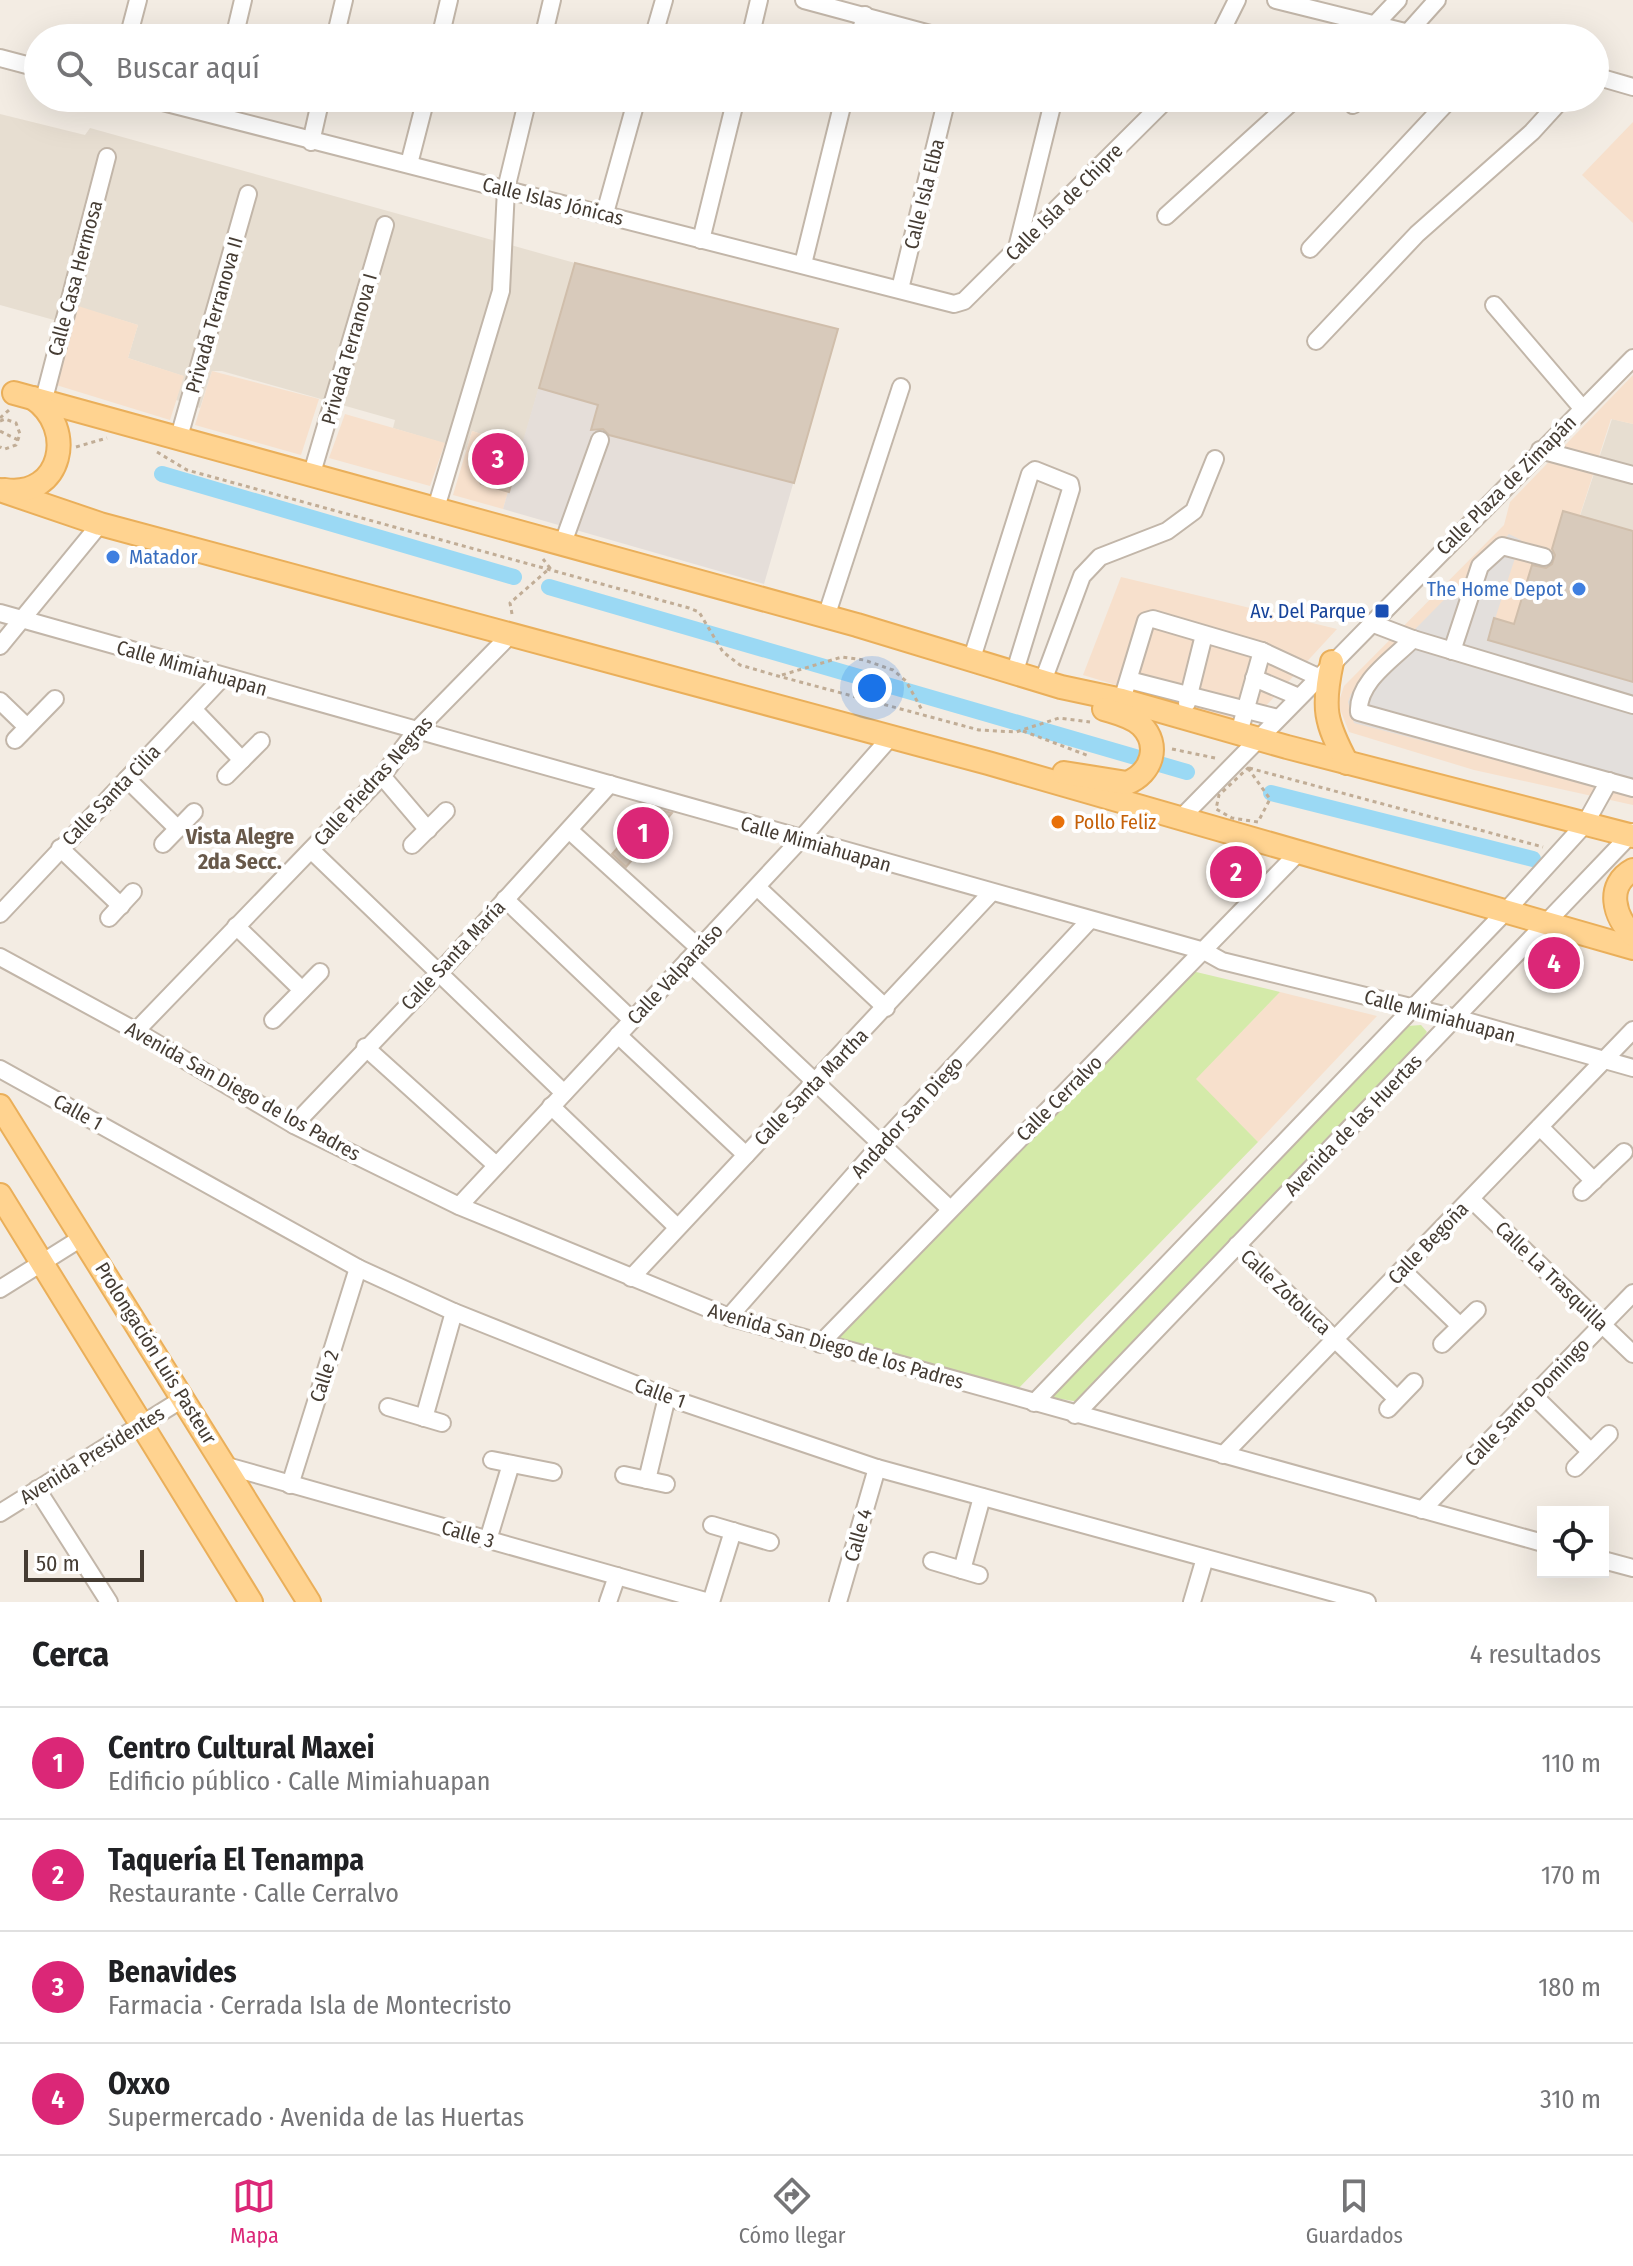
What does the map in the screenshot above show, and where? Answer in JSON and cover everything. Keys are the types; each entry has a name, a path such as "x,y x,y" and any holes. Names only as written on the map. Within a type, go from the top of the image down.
{"main road":[{"path":"20,397 312,473 1015,671 1052,684 1093,706 1140,724 1151,755 1127,783 1013,763 988,763"},
{"path":"0,490 28,488 42,481 59,455 60,438 56,421 46,407 31,397 20,397"},
{"path":"0,490 100,524 889,739 988,763 1633,948"},
{"path":"1325,670 1327,726 1347,763"},
{"path":"1052,684 1126,690 1183,717 1248,736 1632,834"},
{"path":"1633,870 1617,886 1614,899 1618,918 1633,935"},
{"name":"Prolongación Luis Pasteur","path":"0,1106 309,1602"},
{"path":"0,1195 251,1602"}],"street":[{"path":"132,24 138,0"},
{"path":"237,24 243,0"},
{"path":"338,24 344,0"},
{"path":"443,24 449,0"},
{"path":"546,24 552,0"},
{"path":"657,24 664,0"},
{"path":"753,24 759,0"},
{"path":"804,0 896,24"},
{"path":"1225,24 1237,0"},
{"path":"1276,0 1345,24"},
{"path":"1376,24 1398,0"},
{"path":"1416,24 1437,0"},
{"path":"863,24 865,15"},
{"path":"0,58 24,64"},
{"path":"1609,80 1633,87"},
{"name":"Calle Islas Jónicas","path":"233,112 311,142 959,303"},
{"path":"311,142 318,112"},
{"path":"409,164 422,112"},
{"path":"436,508 501,291 506,189 525,112"},
{"path":"605,213 633,112"},
{"path":"701,240 733,112"},
{"path":"803,264 841,112"},
{"name":"Calle Isla Elba","path":"900,289 944,112"},
{"path":"1016,250 1050,112"},
{"name":"Calle Isla de Chipre","path":"959,303 1154,112"},
{"path":"1166,216 1281,112"},
{"path":"1310,249 1438,112"},
{"path":"1316,341 1417,234 1532,132 1550,112"},
{"name":"Calle Casa Hermosa","path":"20,397 107,157"},
{"name":"Privada Terranova II","path":"179,437 248,194"},
{"name":"Privada Terranova I","path":"312,473 385,225"},
{"path":"1494,305 1582,408"},
{"name":"Calle Plaza de Zimapán","path":"1179,820 1240,766 1248,736 1278,718 1633,358"},
{"path":"826,617 901,387"},
{"path":"563,543 600,440"},
{"path":"1540,450 1633,475"},
{"path":"1052,684 1082,576 1100,557 1167,531 1194,511 1215,459"},
{"path":"972,658 1030,474 1035,470 1070,484 1071,489 1015,671"},
{"path":"0,646 100,524"},
{"path":"1452,651 1480,566 1502,546 1544,557"},
{"name":"Calle Mimiahuapan","path":"0,613 415,732 1204,951 1222,961 1456,1018 1633,1068"},
{"path":"1278,718 1189,694 1126,690 1146,621 1153,619 1325,670"},
{"path":"1371,623 1413,639 1633,705"},
{"path":"1183,717 1204,635"},
{"name":"Calle Piedras Negras","path":"136,1031 382,776 415,732 514,636"},
{"path":"1413,639 1365,687 1358,697 1359,712 1633,788"},
{"path":"1248,736 1246,708 1262,651"},
{"name":"Calle Santa Cilia","path":"0,914 223,677"},
{"path":"1254,678 1299,697"},
{"path":"0,701 21,733 55,699"},
{"path":"194,710 242,760"},
{"name":"Calle Valparaíso","path":"459,1206 757,887 889,739"},
{"path":"226,776 261,741"},
{"path":"382,776 428,830"},
{"path":"127,779 178,829"},
{"name":"Avenida de las Huertas","path":"1034,1403 1506,911 1585,824 1609,781"},
{"name":"Calle Santa María","path":"294,1125 365,1047 439,973 610,784"},
{"path":"412,845 446,811"},
{"path":"163,844 194,812"},
{"path":"569,830 699,948"},
{"name":"Avenida de las Huertas","path":"1075,1415 1632,834"},
{"path":"60,848 121,906"},
{"path":"311,850 564,1093"},
{"name":"Calle Cerralvo","path":"820,1344 1298,853"},
{"path":"757,887 886,1008"},
{"path":"109,918 133,892"},
{"name":"Calle Santa Martha","path":"631,1278 991,893"},
{"path":"505,899 632,1020"},
{"name":"Andador San Diego","path":"729,1317 881,1144 1089,921"},
{"path":"236,926 302,990"},
{"name":"Avenida San Diego de los Padres","path":"0,957 136,1031 294,1125 459,1206 729,1317 1537,1541"},
{"path":"687,961 950,1209"},
{"path":"273,1020 320,972"},
{"name":"Calle Begoña","path":"1223,1455 1633,1030"},
{"path":"618,1035 746,1155"},
{"path":"365,1047 496,1165"},
{"name":"Calle 1","path":"0,1069 358,1268 454,1312 667,1397 877,1468 1367,1602"},
{"path":"551,1106 677,1227"},
{"path":"1540,1127 1588,1186 1624,1152"},
{"name":"Calle La Trasquilla","path":"1471,1199 1633,1354"},
{"path":"0,1289 83,1237"},
{"name":"Calle Zotoluca","path":"1237,1245 1335,1339 1392,1404 1414,1382"},
{"name":"Calle 2","path":"290,1485 358,1268"},
{"path":"1402,1270 1460,1326"},
{"name":"Calle Santo Domingo","path":"1422,1510 1633,1293"},
{"path":"1442,1344 1477,1310"},
{"path":"424,1418 454,1312"},
{"path":"1534,1396 1591,1452"},
{"path":"647,1480 667,1397"},
{"name":"Avenida Presidentes","path":"0,1513 184,1398"},
{"path":"388,1407 442,1423"},
{"path":"1575,1468 1609,1434"},
{"path":"492,1460 553,1472"},
{"path":"488,1540 511,1464"},
{"name":"Calle 3","path":"227,1466 710,1602"},
{"name":"Calle 4","path":"838,1602 877,1468"},
{"path":"624,1475 666,1484"},
{"path":"37,1489 109,1602"},
{"path":"932,1561 970,1573 982,1497"},
{"path":"712,1525 770,1542"},
{"path":"710,1602 733,1531"},
{"path":"1192,1602 1205,1558"},
{"path":"1609,1560 1629,1562"},
{"path":"608,1602 617,1576"}],"path":[{"path":"0,420 20,397"},
{"path":"0,420 16,423 20,434 18,440 5,449 0,447"},
{"path":"0,431 18,440"},
{"path":"59,455 115,436"},
{"path":"155,451 187,470 689,608 699,612 717,644 740,665 979,730 1025,730 1089,756"},
{"path":"540,556 550,568"},
{"path":"514,636 510,603 550,568"},
{"path":"778,676 842,657 864,660 893,670 906,681 924,714"},
{"path":"1025,730 1059,718 1097,723"},
{"path":"1151,755 1240,766 1535,844 1557,855"},
{"path":"1240,766 1262,785 1270,799 1258,822 1243,817"},
{"path":"1232,818 1216,809 1219,795 1240,766"}],"shaded area":[{"path":"0,114 85,135 90,128 575,263 522,446 472,431 466,450 393,428 395,420 222,371 212,371 200,408 176,400 183,376 128,358 138,325 78,307 72,325 0,305"},
{"path":"1633,122 1633,223 1582,175"},
{"path":"575,263 838,329 764,584 503,509"},
{"path":"78,306 138,325 128,358 184,376 170,420 53,384"},
{"path":"212,371 319,399 301,455 195,425"},
{"path":"1633,375 1633,424 1611,419 1579,518 1633,532 1633,805 1474,770 1349,732 1338,704 1344,686 1504,525 1510,502"},
{"path":"345,414 445,443 430,486 329,458"},
{"path":"1612,419 1633,424 1633,532 1579,519"},
{"path":"472,431 522,446 503,509 453,495"},
{"path":"1509,534 1521,540 1488,640 1633,682 1633,795 1354,723 1348,702 1351,694"},
{"path":"1121,577 1337,629 1252,721 1225,718 1083,675"},
{"path":"1280,992 1377,1016 1258,1142 1195,1079"}],"green space":[{"path":"1192,971 1280,992 1196,1079 1258,1142 1015,1392 831,1341"},
{"path":"1421,1025 1427,1032 1407,1059 1079,1402 1050,1397 1050,1392 1408,1026"}],"building":[{"path":"575,263 838,329 794,483 609,435 603,429 591,430 598,405 539,388"},
{"path":"485,434 522,446 509,492 481,484 474,472"},
{"name":"The Home Depot","path":"1563,511 1633,531 1633,682 1488,640 1494,618 1514,624 1532,565 1546,568 1552,564 1555,555 1552,549"},
{"path":"653,808 672,813 626,867 612,854"}],"waterway":[{"path":"162,474 514,577"},
{"path":"549,587 1187,772"},
{"path":"1271,793 1533,859"}],"place":[{"name":"Benavides","path":"498,459"},
{"name":"Matador","path":"113,557"},
{"name":"The Home Depot","path":"1579,589"},
{"name":"Av. Del Parque","path":"1382,611"},
{"name":"Pollo Feliz","path":"1058,822"},
{"name":"Centro Cultural Maxei","path":"643,833"},
{"name":"Taquería El Tenampa","path":"1236,872"},
{"name":"Oxxo","path":"1554,963"}],"district":[{"name":"Vista Alegre 2da Secc.","path":"240,848"}]}
